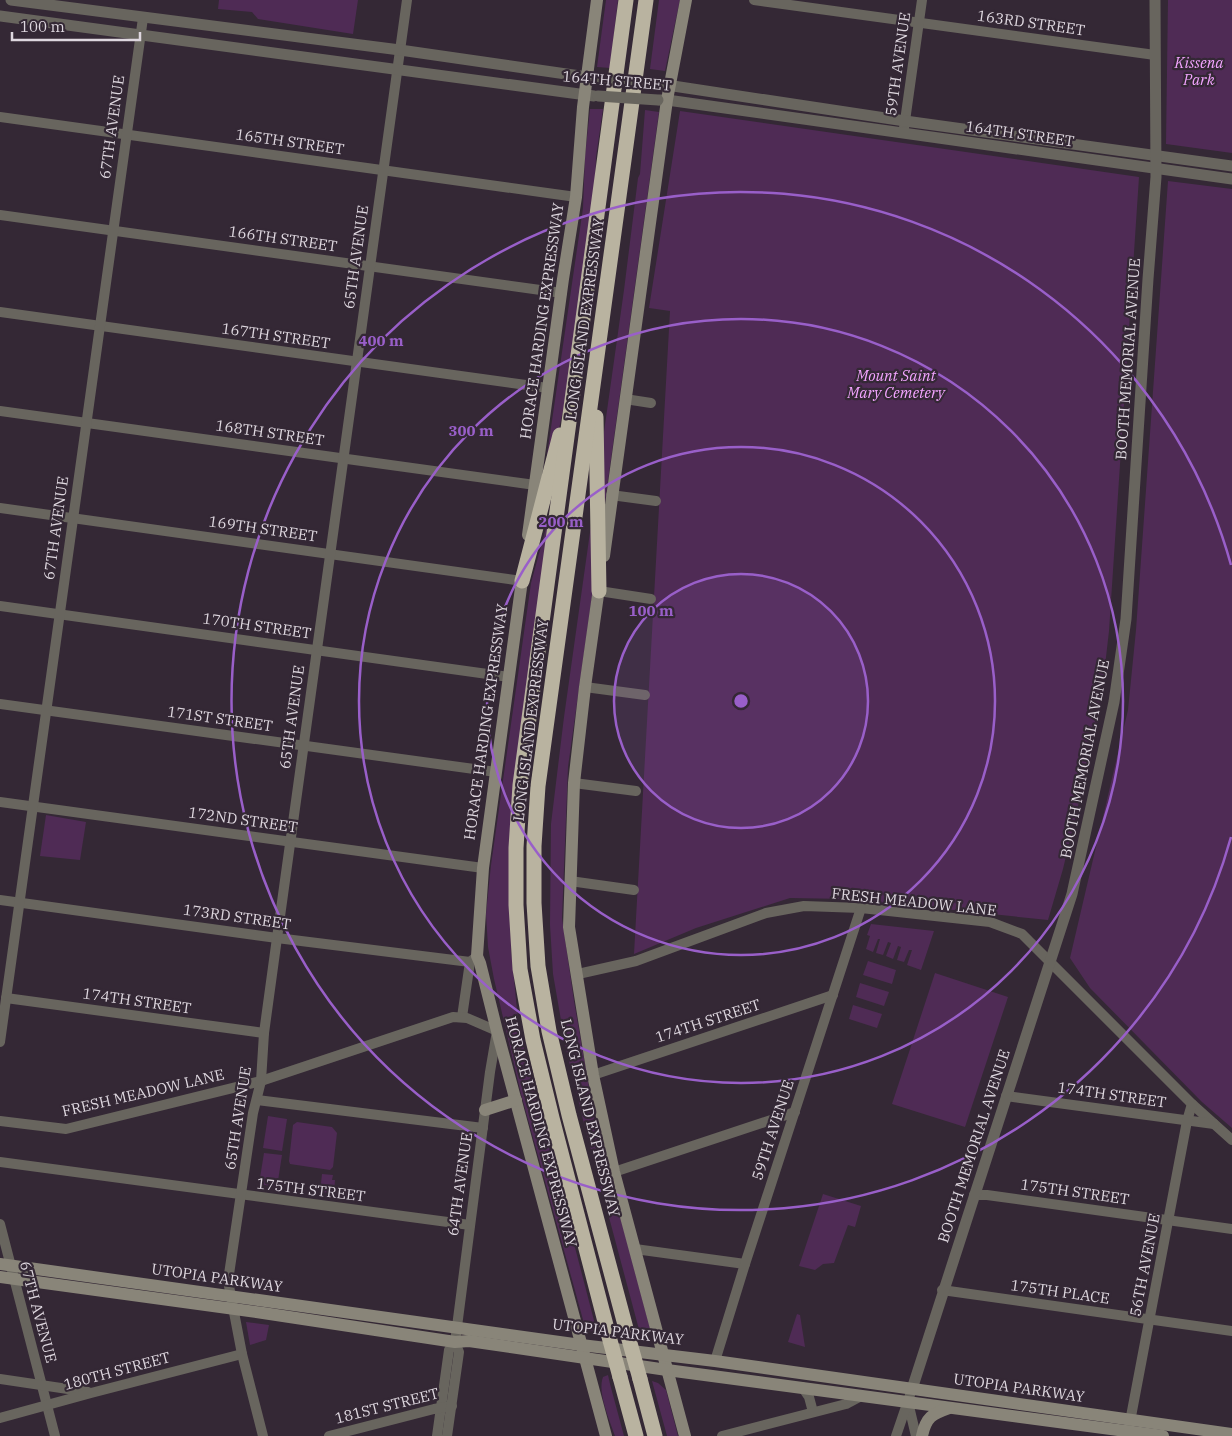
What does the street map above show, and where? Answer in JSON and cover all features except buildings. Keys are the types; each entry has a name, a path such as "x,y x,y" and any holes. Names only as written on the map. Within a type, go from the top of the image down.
{"highway":[{"name":"LONG ISLAND EXPRESSWAY","path":"626,0 520,785 516,848 516,905 520,969 533,1040 636,1436"},
{"name":"LONG ISLAND EXPRESSWAY","path":"646,0 538,786 534,846 534,903 538,966 549,1030 569,1114 655,1436"},
{"path":"522,581 577,368"},
{"path":"596,368 599,590"}],"main road":[{"name":"HORACE HARDING EXPRESSWAY","path":"597,0 584,96 576,196 483,868 474,959 480,963 606,1436"},
{"path":"685,1436 614,1172 593,1075 569,927 574,783 585,686 625,400 664,85 686,0"},
{"path":"485,1110 516,1100"},
{"name":"UTOPIA PARKWAY","path":"5,1265 581,1345 715,1361 909,1395 1129,1426 1161,1433 1232,1434"},
{"name":"UTOPIA PARKWAY","path":"0,1277 455,1342 469,1341 861,1396 909,1395 951,1407 1129,1426"},
{"path":"922,1436 929,1419 934,1414 951,1407"}],"street":[{"name":"164TH STREET","path":"11,0 400,50 586,78 664,85 905,121 1232,166"},
{"name":"65TH AVENUE","path":"263,1436 242,1354 228,1281 253,1113 258,1100 261,1081 264,1033 407,0"},
{"name":"163RD STREET","path":"754,0 1155,55"},
{"name":"59TH AVENUE","path":"904,133 922,0"},
{"name":"BOOTH MEMORIAL AVENUE","path":"896,1436 1072,894 1116,693 1126,619 1156,169 1155,0"},
{"name":"164TH STREET","path":"0,16 140,36 260,50 584,96 663,100 1232,179"},
{"name":"67TH AVENUE","path":"0,1042 143,18"},
{"name":"165TH STREET","path":"0,117 576,196"},
{"name":"166TH STREET","path":"0,215 562,293"},
{"name":"167TH STREET","path":"0,312 548,388"},
{"path":"625,400 651,403"},
{"name":"168TH STREET","path":"0,410 535,485"},
{"path":"612,495 656,501"},
{"name":"169TH STREET","path":"0,508 522,581"},
{"path":"599,590 651,599"},
{"name":"170TH STREET","path":"0,606 509,677"},
{"path":"585,686 645,695"},
{"name":"171ST STREET","path":"0,704 496,772"},
{"path":"574,783 636,791"},
{"name":"172ND STREET","path":"0,802 483,868"},
{"path":"570,881 634,890"},
{"name":"173RD STREET","path":"0,900 277,938 474,959"},
{"name":"FRESH MEADOW LANE","path":"578,974 636,961 766,913 804,906 862,908 990,922 1022,934 1192,1104 1232,1140"},
{"name":"59TH AVENUE","path":"715,1361 862,908"},
{"path":"474,959 462,1017 497,1031"},
{"name":"174TH STREET","path":"593,1075 833,995"},
{"name":"174TH STREET","path":"6,998 264,1033"},
{"name":"FRESH MEADOW LANE","path":"0,1121 66,1129 261,1081 453,1017 462,1017"},
{"name":"64TH AVENUE","path":"437,1436 459,1352 455,1342 456,1327 497,1031"},
{"name":"174TH STREET","path":"1006,1096 1214,1124"},
{"path":"258,1100 483,1128"},
{"name":"56TH AVENUE","path":"1129,1426 1187,1121 1192,1104"},
{"path":"614,1172 795,1112"},
{"name":"175TH STREET","path":"0,1162 241,1196 470,1225"},
{"name":"175TH STREET","path":"974,1195 987,1195 1232,1228"},
{"name":"67TH AVENUE","path":"0,1224 5,1265 14,1279 55,1436"},
{"path":"635,1249 745,1264"},
{"name":"175TH PLACE","path":"942,1290 1232,1331"},
{"name":"180TH STREET","path":"0,1418 91,1392 242,1354"},
{"path":"0,1379 91,1392"},
{"path":"802,1387 808,1396 813,1412"},
{"path":"909,1395 916,1436"},
{"path":"722,1436 846,1404 861,1396"},
{"name":"64TH AVENUE","path":"446,1407 447,1436"},
{"name":"181ST STREET","path":"329,1436 446,1407"}],"green space":[{"path":"219,0 358,0 353,34 258,19 252,12 218,9"},
{"path":"606,0 618,0 610,68 597,67"},
{"path":"659,0 680,0 665,71 650,69"},
{"name":"Kissena Park","path":"1168,0 1232,0 1232,153 1166,144"},
{"path":"590,109 603,109 596,157 595,187 569,383 557,438 552,454 547,455 583,208 585,156"},
{"path":"645,110 659,112 603,517 602,446 640,174"},
{"name":"Mount Saint Mary Cemetery","path":"680,111 1139,177 1109,631 1099,718 1063,869 1048,920 848,899 790,898 696,928 634,954 670,311 649,308"},
{"path":"1168,181 1232,189 1232,1128 1202,1102 1090,988 1070,958 1128,710 1136,630"},
{"path":"592,518 592,596 568,767 562,918 595,1122 650,1328 645,1337 641,1337 583,1120 566,1049 553,974 550,925 551,824"},
{"path":"550,523 510,824 511,949 518,1020 527,1063 597,1332 590,1331 585,1327 521,1094 494,979 488,947 486,914 491,865 531,583 546,528"},
{"path":"46,815 86,822 80,860 40,856"},
{"path":"871,924 934,931 921,970 907,965 912,950 909,950 904,962 897,960 901,947 898,946 893,959 886,956 891,943 888,942 883,955 876,953 880,939 878,939 873,952 866,949 870,936 867,935"},
{"path":"868,961 896,970 892,984 863,975"},
{"path":"935,973 1008,997 965,1127 892,1104"},
{"path":"860,983 889,992 884,1006 856,997"},
{"path":"853,1005 882,1014 877,1028 849,1019"},
{"path":"268,1116 287,1119 282,1151 263,1148"},
{"path":"297,1122 332,1127 337,1133 333,1167 330,1170 290,1164 293,1125"},
{"path":"264,1153 282,1155 277,1187 259,1184"},
{"path":"322,1174 333,1175 332,1180 335,1180 334,1193 320,1192"},
{"path":"823,1194 861,1206 855,1227 848,1225 834,1263 823,1264 815,1270 799,1266"},
{"path":"797,1314 800,1315 805,1347 788,1342"},
{"path":"246,1322 269,1325 266,1340 250,1345"},
{"path":"608,1375 624,1436 615,1436 605,1406 602,1383 603,1377"},
{"path":"652,1381 658,1383 666,1390 678,1436 667,1436"}]}
